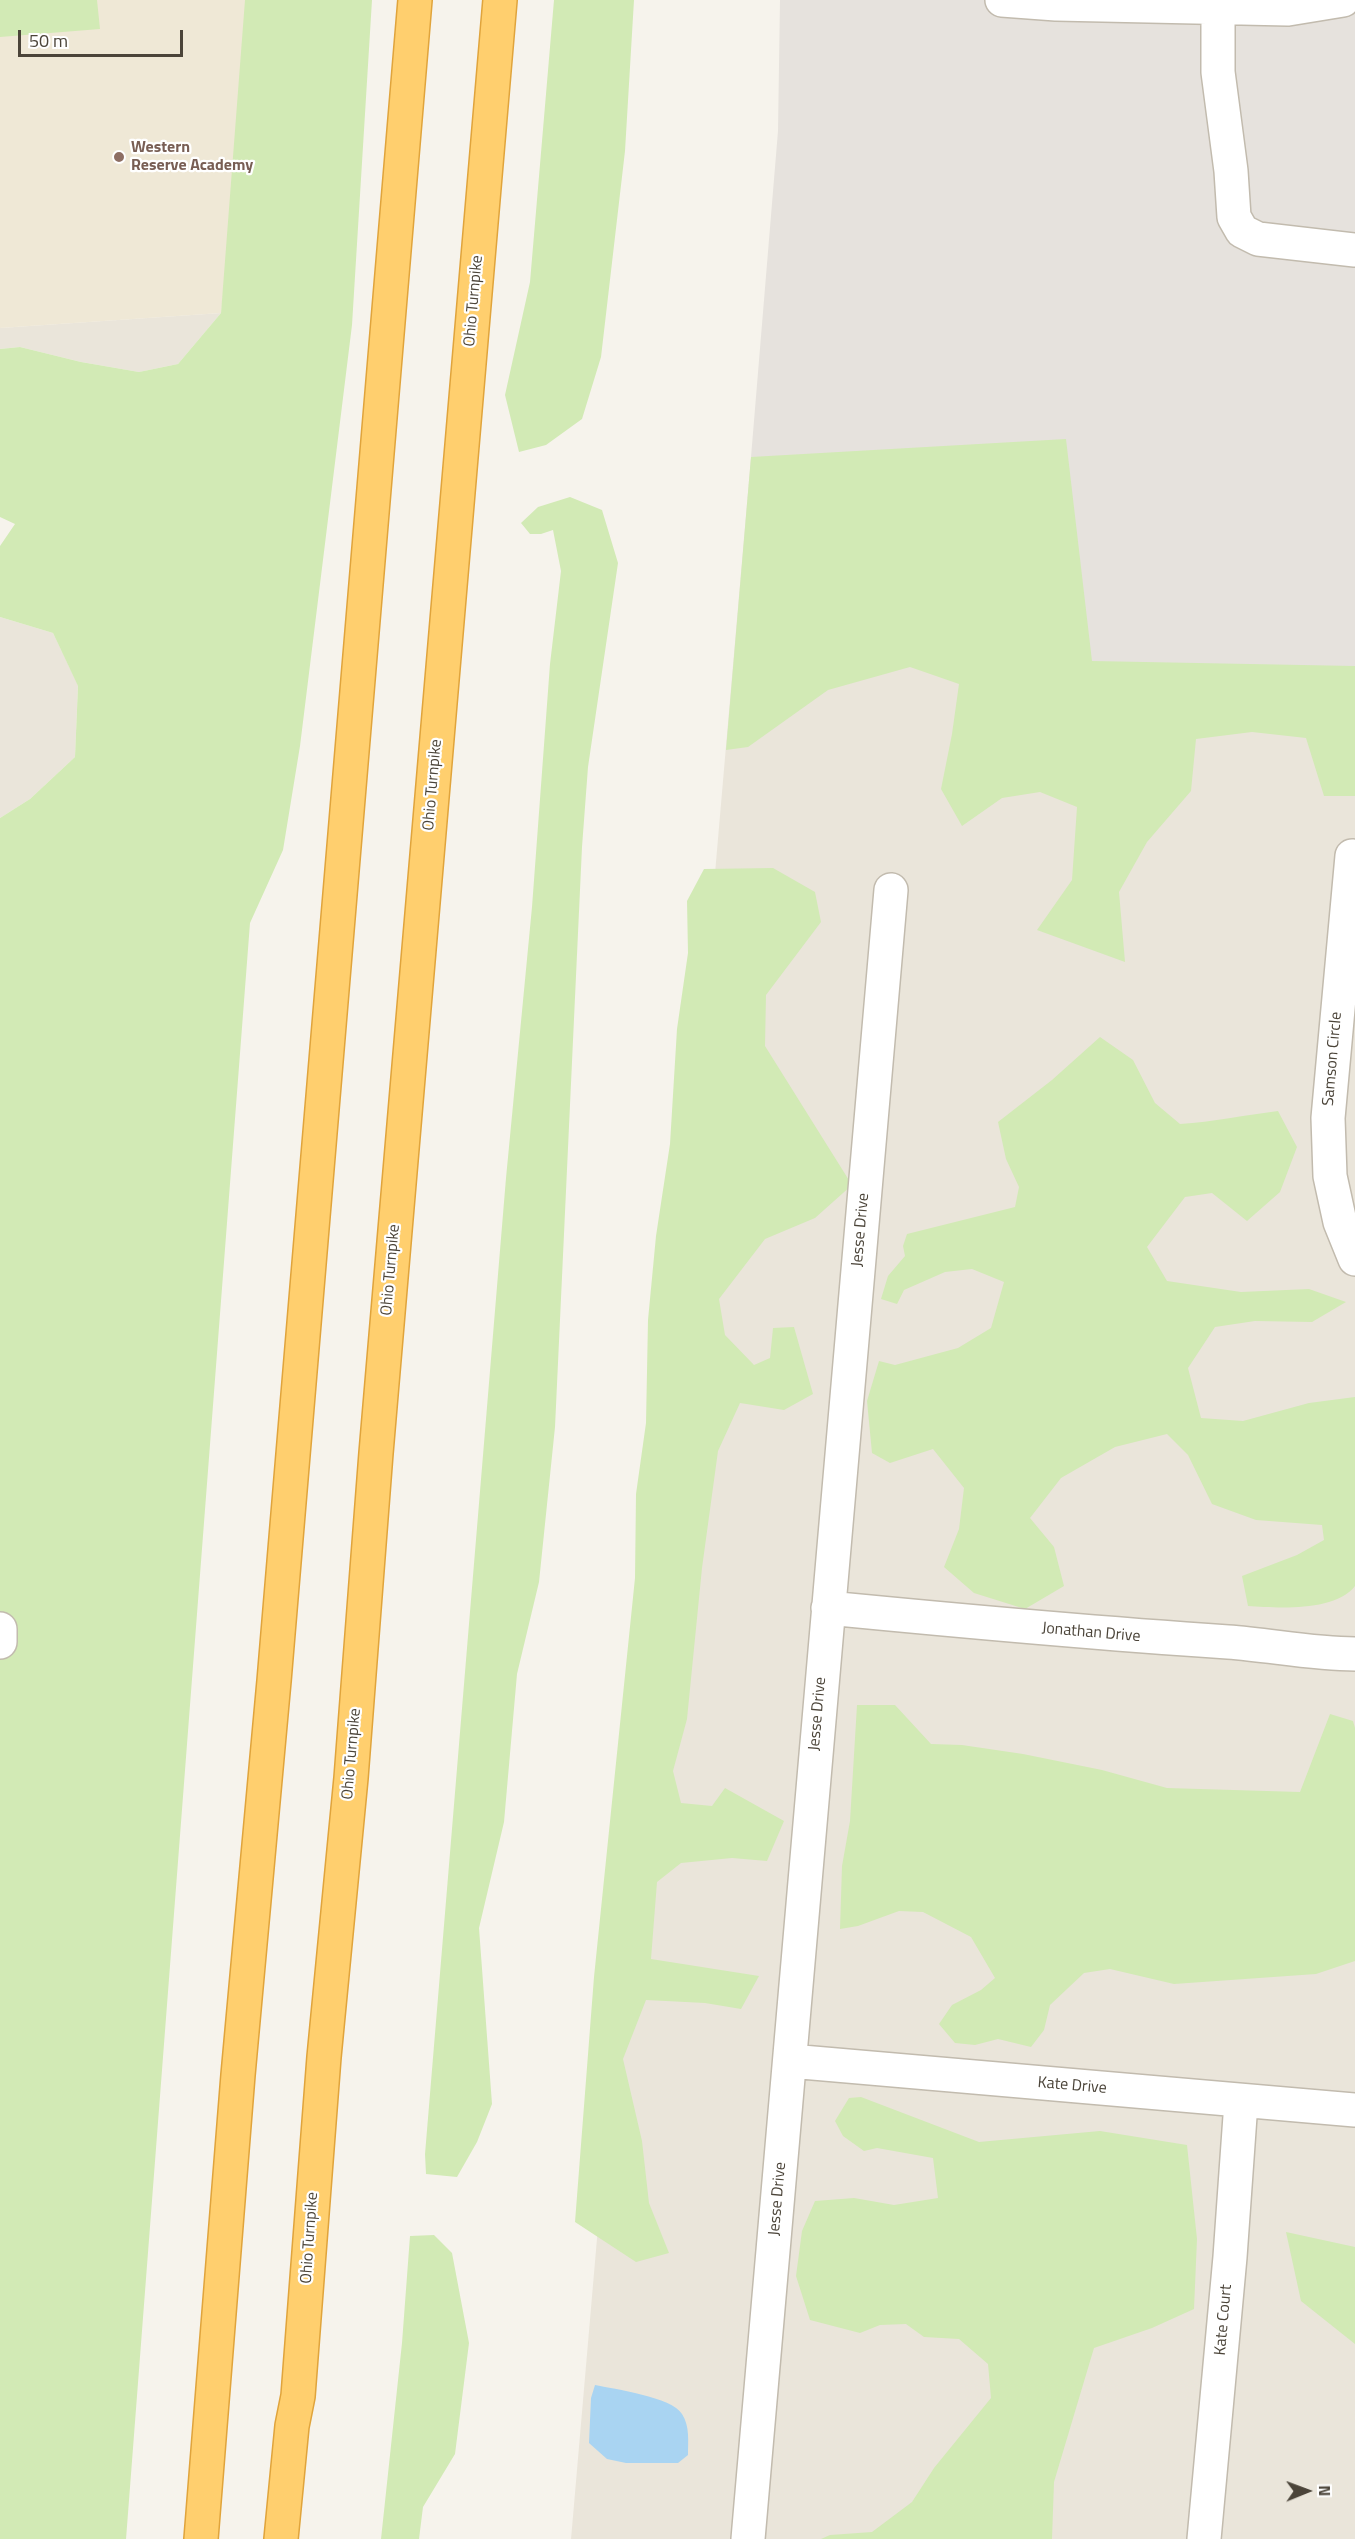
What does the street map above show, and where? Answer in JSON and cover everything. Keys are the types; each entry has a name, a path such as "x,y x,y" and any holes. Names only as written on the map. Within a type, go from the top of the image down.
{"highway":[{"path":"201,2539 238,2075 274,1681 414,0"},
{"name":"Ohio Turnpike","path":"281,2539 297,2396 324,2056 351,1778 375,1453 500,0"}],"street":[{"path":"1002,0 1218,4 1288,9 1343,0"},
{"path":"1218,4 1218,72 1231,171 1234,217 1242,231 1257,239 1355,250"},
{"name":"Samson Circle","path":"1352,856 1328,1118 1330,1176 1340,1222 1355,1259"},
{"name":"Jesse Drive","path":"748,2539 891,890"},
{"name":"Jonathan Drive","path":"828,1608 1110,1635 1231,1642 1334,1654 1355,1654"},
{"path":"0,1629 0,1642"},
{"name":"Kate Drive","path":"790,2061 1241,2102 1278,2102 1355,2110"},
{"name":"Kate Court","path":"1204,2539 1230,2257 1241,2102"}],"shaded area":[{"name":"Western Reserve Academy","path":"0,0 255,0 221,313 0,328"},
{"path":"780,0 1355,0 1355,670 1051,673 751,457 778,131"},
{"path":"221,313 178,364 139,372 81,362 20,347 0,349 0,328"},
{"path":"751,457 1355,670 1355,2539 571,2539"},
{"path":"0,617 53,633 78,685 75,757 30,799 0,818"}],"green space":[{"path":"0,0 97,0 100,29 0,37"},
{"path":"245,0 372,0 352,325 300,746 283,850 250,923 126,2539 0,2539 0,818 30,799 75,757 78,686 53,633 0,617 0,546 15,524 0,517 0,349 20,347 81,362 139,372 178,364 221,313"},
{"path":"554,0 634,0 625,151 601,357 582,419 546,445 519,452 505,395 530,282"},
{"path":"1066,439 1092,661 1355,666 1355,796 1324,796 1306,738 1252,732 1196,739 1191,791 1147,842 1119,892 1125,962 1037,930 1072,880 1077,807 1040,792 1002,798 962,826 941,789 959,684 910,667 828,690 748,747 726,750 751,457"},
{"path":"570,497 602,510 618,563 588,767 582,847 555,1427 539,1582 517,1674 504,1822 479,1928 492,2104 477,2142 457,2177 426,2174 425,2154 506,1178 532,907 550,664 561,571 553,530 541,534 530,534 521,523 538,507"},
{"path":"773,868 815,892 821,922 766,995 765,1046 852,1185 815,1218 765,1239 719,1299 725,1335 754,1365 770,1358 773,1328 794,1327 813,1394 784,1410 740,1403 718,1451 702,1568 687,1719 673,1771 681,1803 712,1806 725,1788 784,1821 767,1861 732,1858 681,1863 657,1882 651,1959 759,1976 741,2009 705,2003 646,2000 623,2059 642,2141 649,2203 669,2253 636,2262 575,2222 594,1977 635,1578 636,1494 646,1423 648,1320 656,1236 670,1144 677,1029 688,953 687,901 704,869"},
{"path":"1100,1037 1133,1060 1155,1103 1180,1124 1278,1111 1297,1147 1280,1192 1247,1221 1212,1193 1185,1197 1147,1247 1167,1281 1241,1292 1309,1289 1346,1302 1312,1322 1255,1321 1215,1327 1188,1368 1201,1418 1243,1421 1309,1403 1355,1397 1355,1586 1334,1600 1305,1606 1248,1606 1242,1576 1297,1555 1324,1540 1322,1525 1256,1520 1212,1504 1188,1455 1167,1434 1115,1447 1061,1478 1030,1518 1054,1547 1064,1586 1025,1609 974,1593 944,1567 959,1529 964,1488 933,1449 890,1463 872,1453 867,1401 879,1361 895,1365 958,1348 991,1328 1004,1282 972,1269 945,1272 904,1290 897,1304 881,1299 888,1276 905,1256 903,1246 907,1234 1015,1207 1019,1187 1006,1159 998,1122 1052,1080"},
{"path":"857,1705 895,1705 931,1744 962,1745 1023,1754 1102,1770 1167,1788 1300,1792 1330,1714 1353,1721 1355,1728 1355,1961 1316,1974 1174,1984 1110,1969 1084,1973 1050,2005 1044,2030 1031,2047 998,2039 975,2045 955,2043 939,2024 952,2005 981,1990 995,1978 971,1937 923,1912 899,1911 858,1926 840,1929 842,1866 850,1821"},
{"path":"861,2097 979,2142 1100,2131 1187,2145 1197,2239 1194,2309 1152,2328 1094,2348 1054,2482 1052,2539 821,2539 830,2535 872,2532 912,2502 934,2468 991,2398 988,2364 959,2339 924,2337 906,2324 880,2325 860,2333 810,2320 796,2276 802,2231 815,2201 854,2198 894,2205 938,2198 933,2158 877,2148 864,2151 843,2136 835,2121 849,2098"},
{"path":"1286,2232 1355,2247 1355,2344 1301,2301"},
{"path":"434,2235 452,2253 469,2343 455,2454 423,2507 419,2539 381,2539 402,2343 410,2236"}],"water":[{"path":"595,2385 655,2398 676,2408 682,2414 686,2424 688,2455 678,2463 626,2463 607,2459 589,2443 591,2398"}],"place":[{"name":"Western Reserve Academy","path":"119,157"}]}
